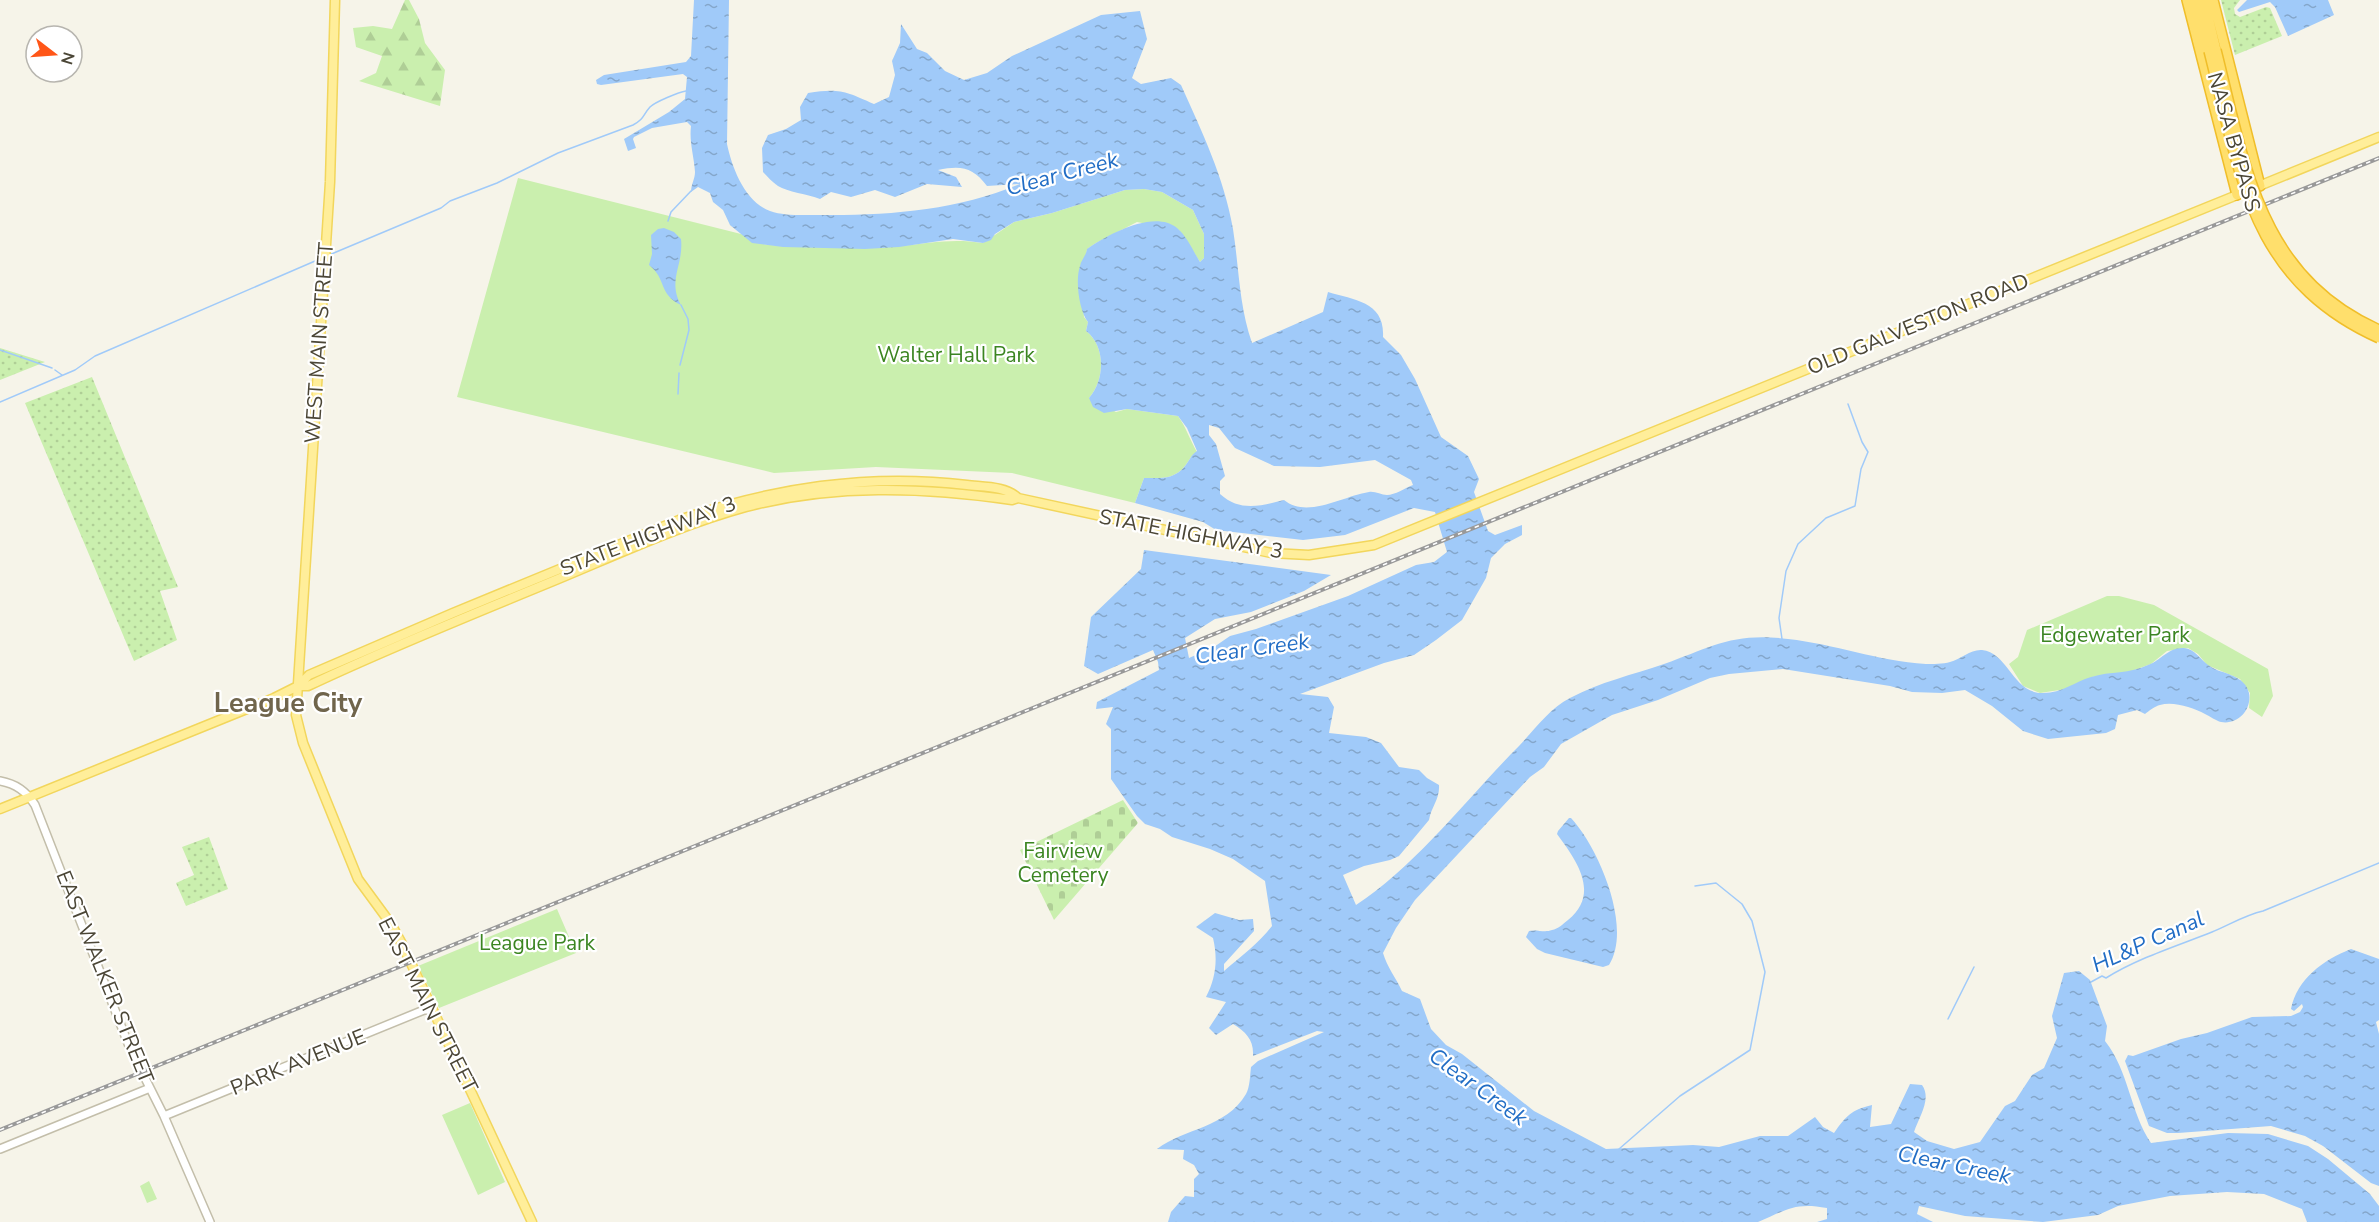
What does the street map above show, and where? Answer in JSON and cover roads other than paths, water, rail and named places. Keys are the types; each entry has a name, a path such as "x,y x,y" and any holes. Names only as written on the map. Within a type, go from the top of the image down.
{"highway":[{"path":"2187,0 2237,195"},
{"name":"NASA BYPASS","path":"2196,0 2250,182 2271,231 2287,256 2316,288 2350,315 2379,330"},
{"name":"NASA BYPASS","path":"2204,0 2212,51 2244,189 2256,218 2271,246 2293,275 2314,297 2344,320 2379,338"},
{"path":"2213,0 2260,186"},
{"path":"2216,117 2230,119 2241,107"}],"main road":[{"name":"WEST MAIN STREET","path":"298,686 330,182 335,0"},
{"name":"OLD GALVESTON ROAD","path":"1458,510 2379,137"},
{"name":"STATE HIGHWAY 3","path":"0,809 235,716 298,686 308,686 456,621 655,539 746,507 824,492 882,489 944,491 1012,500 1018,498 1271,553 1309,555 1374,545 1458,510"},
{"name":"EAST MAIN STREET","path":"298,686 296,715 303,743 358,879 391,924 532,1222"}],"street":[{"path":"0,781 14,784 30,797"},
{"name":"EAST WALKER STREET","path":"30,797 92,947 129,1046 164,1116 210,1222"},
{"name":"PARK AVENUE","path":"164,1116 424,1010 433,1010"},
{"path":"0,1149 150,1088"}],"water":[{"name":"Clear Creek","path":"694,0 729,0 727,144 741,183 761,207 775,213 793,215 894,213 946,206 1020,184 987,186 971,171 953,168 938,170 956,177 962,187 927,184 895,197 875,190 851,197 831,192 820,199 782,188 763,172 762,148 768,135 786,129 801,120 800,107 808,93 842,92 874,104 889,97 895,75 892,61 900,43 901,24 917,49 927,53 945,71 964,80 987,73 1012,56 1101,15 1140,11 1147,39 1132,78 1141,84 1171,78 1181,85 1212,155 1224,191 1233,229 1244,315 1252,343 1323,312 1328,292 1358,301 1374,309 1382,325 1383,337 1401,355 1415,379 1441,437 1468,456 1479,479 1474,492 1488,531 1495,535 1522,525 1522,535 1505,544 1491,558 1486,578 1462,620 1436,640 1414,655 1384,663 1300,694 1328,697 1334,707 1329,733 1366,737 1381,743 1399,767 1419,770 1439,785 1429,820 1399,856 1343,875 1356,905 1378,889 1420,851 1556,707 1581,692 1604,683 1723,642 1769,637 1788,639 1890,660 1926,664 1950,662 1974,651 1982,650 1998,658 2024,686 2031,691 2041,693 2061,690 2098,675 2141,668 2169,652 2184,648 2194,652 2211,667 2239,679 2245,685 2249,693 2248,705 2242,715 2233,721 2217,721 2189,707 2165,704 2156,706 2145,714 2137,710 2118,715 2115,729 2106,733 2048,739 2023,731 1992,706 1965,690 1942,693 1912,692 1890,686 1783,669 1710,678 1658,700 1612,715 1561,744 1544,767 1530,777 1415,900 1383,953 1402,991 1420,999 1431,1029 1446,1045 1462,1054 1534,1111 1606,1149 1693,1145 1719,1147 1760,1136 1788,1136 1815,1117 1823,1127 1834,1133 1850,1115 1872,1105 1870,1127 1891,1124 1910,1084 1922,1085 1925,1090 1925,1102 1914,1132 1927,1141 1954,1149 1980,1142 2005,1106 2015,1101 2032,1075 2044,1068 2057,1038 2052,1016 2064,973 2079,971 2090,980 2107,1026 2105,1041 2125,1078 2138,1118 2151,1143 2228,1133 2268,1134 2308,1146 2328,1159 2370,1194 2379,1206 2379,1222 2307,1222 2302,1209 2264,1194 2227,1192 2170,1196 2118,1206 2098,1215 2043,1222 1965,1216 1919,1206 1917,1214 1933,1222 1817,1222 1827,1219 1827,1208 1806,1206 1791,1208 1758,1222 1168,1222 1171,1212 1185,1196 1194,1197 1194,1179 1199,1174 1194,1165 1183,1159 1184,1150 1157,1149 1228,1114 1246,1094 1251,1067 1258,1061 1324,1032 1317,1031 1253,1056 1252,1045 1248,1037 1233,1024 1216,1035 1209,1028 1226,1002 1206,997 1214,976 1215,946 1213,938 1196,927 1215,913 1239,920 1253,919 1254,931 1224,964 1224,971 1272,926 1265,881 1233,859 1172,837 1160,829 1145,824 1111,779 1111,729 1106,724 1113,707 1096,709 1097,702 1159,670 1153,650 1098,674 1084,666 1091,617 1141,569 1144,550 1331,575 1304,591 1251,612 1215,619 1185,638 1189,658 1214,647 1230,636 1348,596 1416,565 1434,562 1447,552 1435,512 1414,508 1345,535 1303,540 1216,530 1203,522 1135,503 1144,478 1176,474 1197,451 1187,428 1178,416 1127,409 1104,413 1093,407 1089,398 1098,382 1101,363 1097,345 1086,331 1088,322 1080,303 1079,272 1087,249 1096,243 1131,226 1156,221 1167,223 1181,231 1200,262 1204,258 1204,234 1193,210 1162,192 1144,189 1125,190 1052,213 1014,222 995,234 991,240 983,243 953,239 899,247 865,249 783,247 752,243 730,225 723,210 713,202 710,193 698,187 691,192 695,172 691,126 687,122 652,128 634,137 636,148 628,151 624,139 669,112 685,99 687,77 683,74 597,84 596,80 604,75 686,62 691,56","holes":["1209,425 1219,428 1235,448 1274,466 1320,467 1375,460 1411,480 1413,485 1390,495 1369,492 1314,507 1293,505 1284,500 1250,506 1235,503 1220,494 1220,481 1225,476 1216,444 1209,435"]},
{"path":"2247,0 2328,0 2334,15 2288,36 2275,7 2270,2 2239,12 2237,10"},
{"path":"664,228 674,232 681,239 676,288 681,305 669,296 655,270 649,265 652,254 651,235 658,229"},
{"path":"1569,818 1592,848 1615,909 1617,930 1615,949 1609,965 1603,967 1545,953 1537,949 1526,937 1529,931 1556,929 1578,910 1583,899 1584,888 1578,866 1557,834"},
{"path":"2351,949 2379,959 2379,1020 2376,1022 2379,1034 2379,1186 2371,1183 2323,1146 2305,1136 2271,1126 2167,1133 2149,1126 2125,1061 2128,1055 2133,1056 2252,1017 2291,1016 2300,1012 2302,1004 2294,1011 2291,1009 2294,998 2305,980 2321,965"}],"waterway":[{"path":"329,255 441,208 450,201 497,183 558,153 633,125 642,119 653,105 686,91"},
{"path":"668,221 671,212 691,191"},
{"path":"0,402 75,370 95,356 322,258"},
{"path":"680,365 689,330 688,319 681,305"},
{"path":"0,350 52,368"},
{"path":"55,370 62,375"},
{"path":"678,394 679,373"},
{"path":"1782,639 1779,618 1786,571 1798,544 1826,518 1855,506 1861,469 1868,452 1848,404"},
{"name":"HL&P Canal","path":"2091,982 2102,976 2106,978 2144,958 2379,863"},
{"path":"1619,1149 1680,1096 1750,1050 1765,972 1752,921 1742,904 1716,883 1695,886"},
{"name":"HL&P Canal","path":"1948,1019 1974,967"}],"railway":[{"path":"0,1130 2379,158"}],"district":[{"name":"League City","path":"288,703"}],"park label":[{"name":"Walter Hall Park","path":"956,355"},
{"name":"Edgewater Park","path":"2115,635"},
{"name":"Fairview Cemetery","path":"1063,863"},
{"name":"League Park","path":"537,943"}]}
